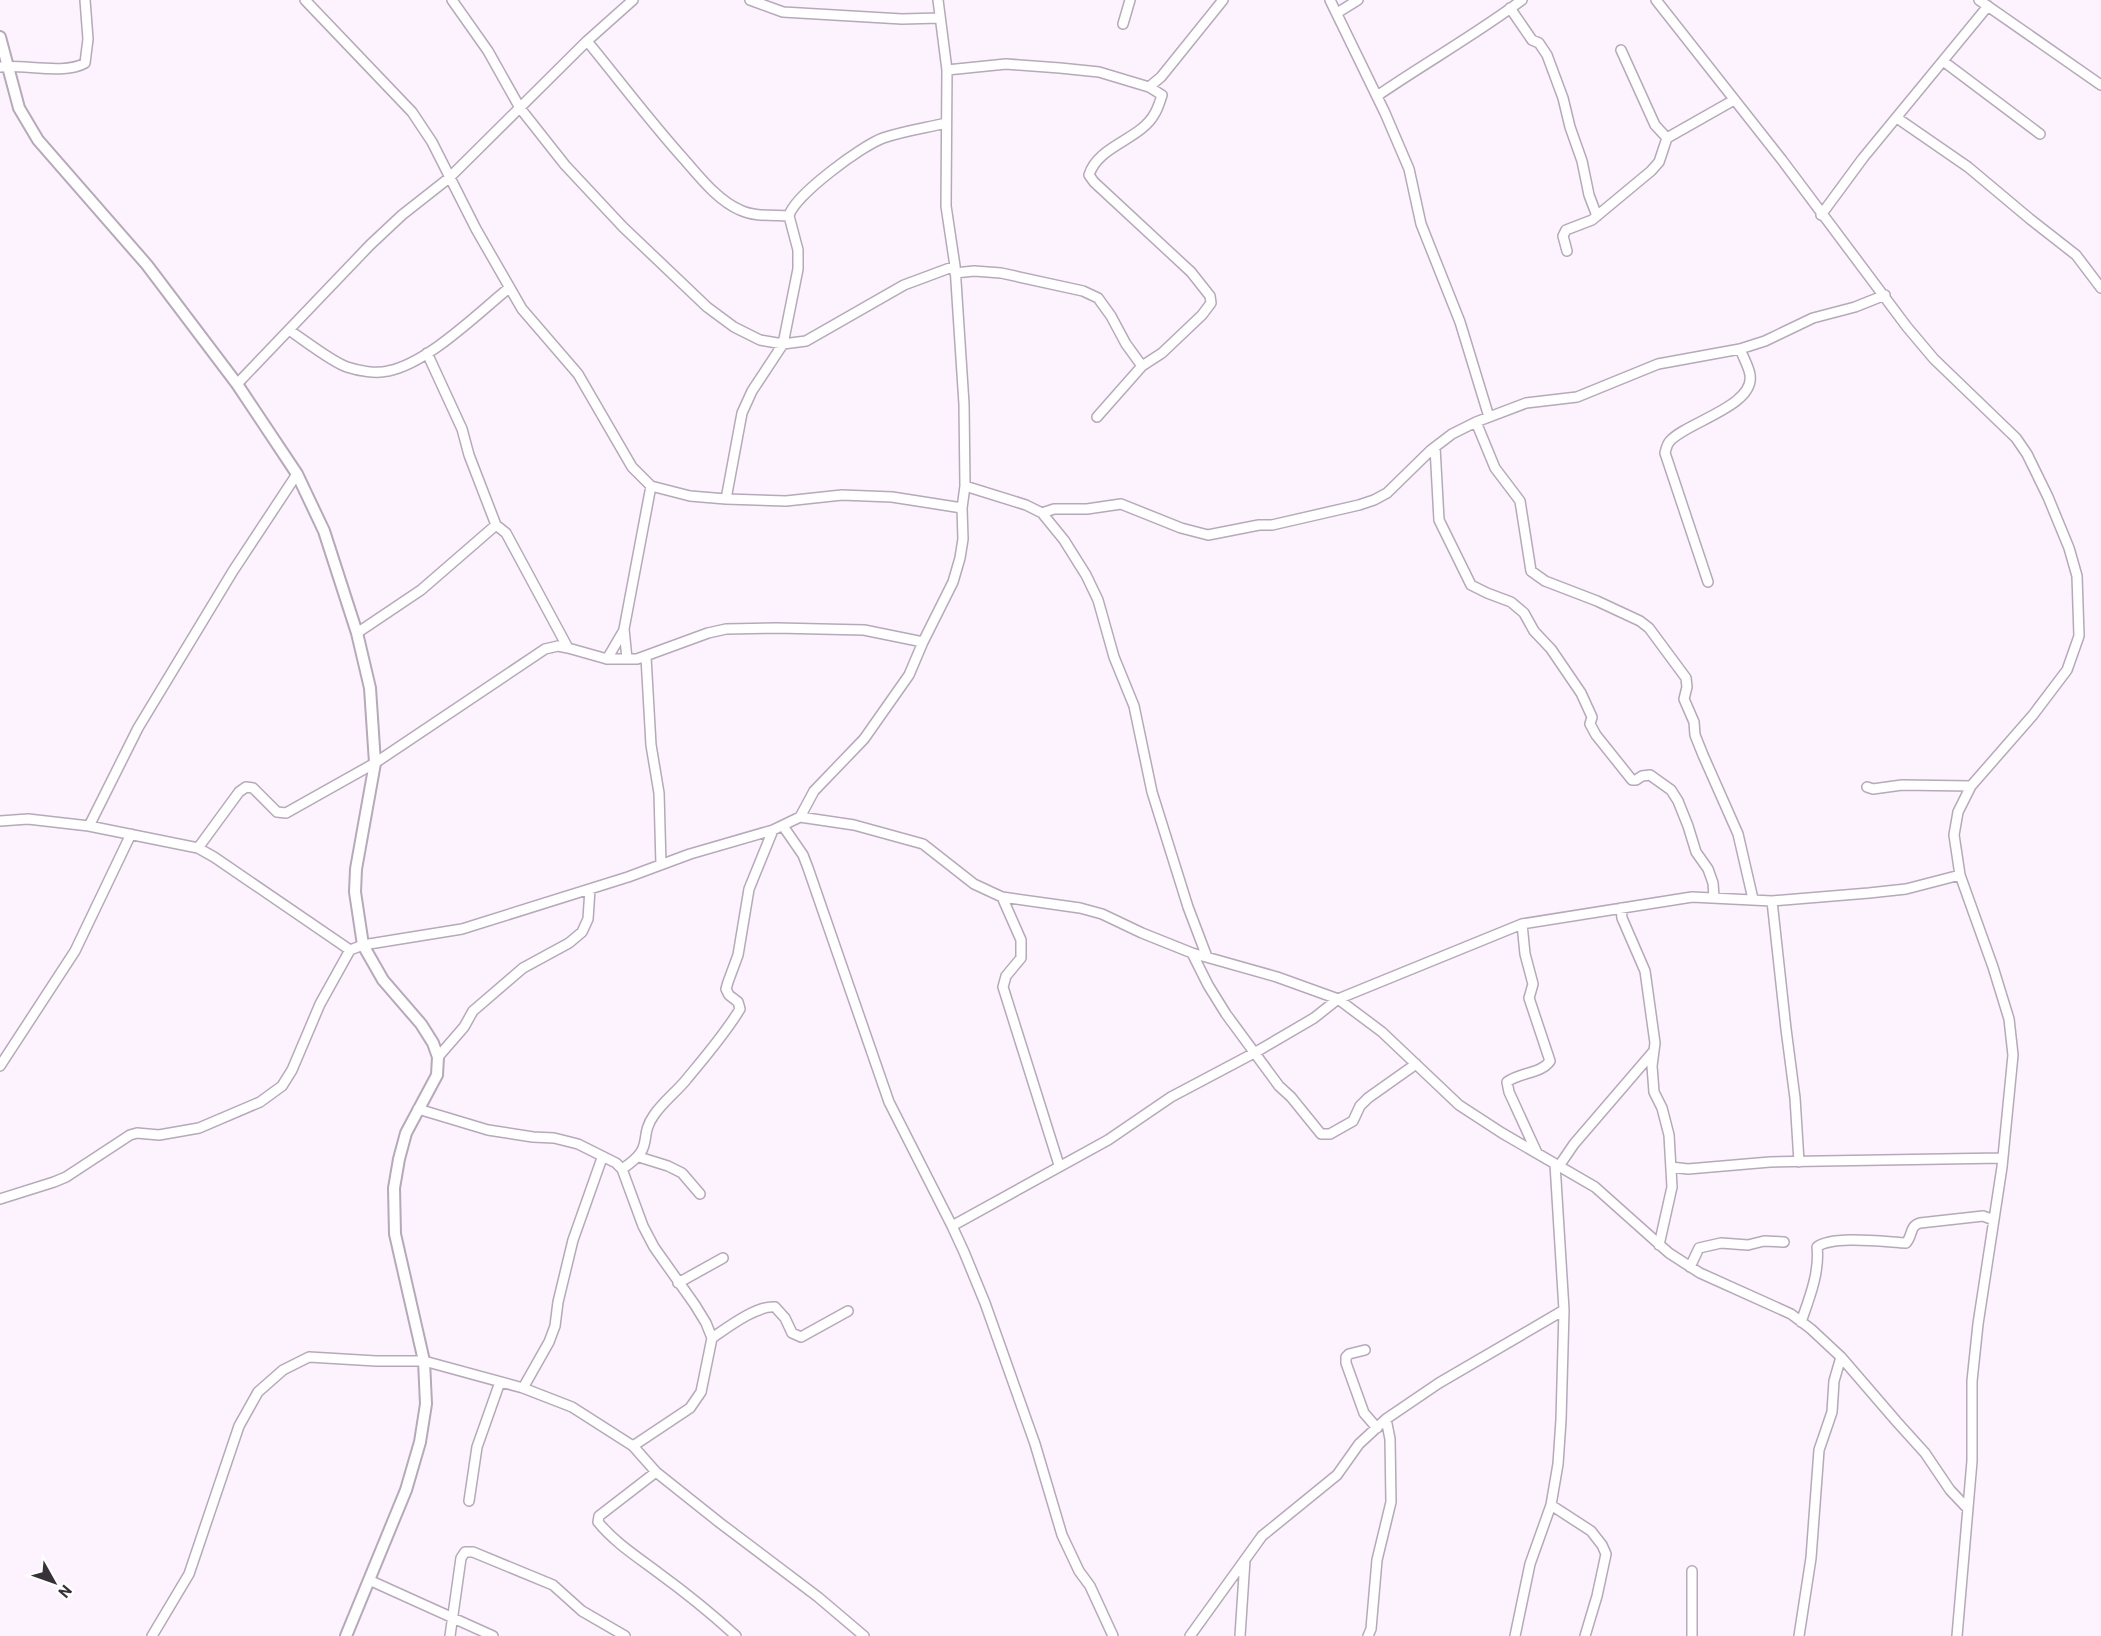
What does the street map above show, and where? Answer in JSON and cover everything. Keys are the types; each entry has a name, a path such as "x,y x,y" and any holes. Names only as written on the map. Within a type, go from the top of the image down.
{"street":[{"path":"4,66 44,68 79,66 85,63 88,39 85,0"},
{"path":"305,0 412,112 432,142 449,178 522,309 578,374 632,467 651,486 690,496 726,499 786,501 842,495 891,497 962,508"},
{"path":"453,0 488,51 520,108 565,165 616,220 707,307 734,327 760,340 783,344 806,340 904,285 955,270 1001,273 1083,291 1098,298 1142,366"},
{"path":"237,384 394,222 449,178 587,41 633,0"},
{"path":"750,0 783,12 902,19 940,18"},
{"path":"0,1199 66,1177 130,1135 137,1133 159,1135 199,1128 260,1102 282,1086 292,1070 320,1004 350,950 363,945 462,929 783,826 800,817 814,791 864,739 909,675 922,642 953,582 963,539 962,508 965,486 962,358 955,270 946,206 947,70 938,0"},
{"path":"1123,24 1130,0"},
{"path":"1149,87 1161,77 1223,0"},
{"path":"1330,0 1377,96 1409,169 1421,224 1460,322 1489,417"},
{"path":"1337,13 1358,0"},
{"path":"1377,96 1422,65 1485,27 1522,0"},
{"path":"1656,0 1782,160 1907,327 1934,359 2016,438 2027,454 2048,497 2069,548 2077,576 2079,636 2067,670 2033,715 1971,786 1958,812 1954,835 1960,875 2009,1019 2013,1055 2002,1158 1972,1381 1972,1461 1958,1636"},
{"path":"1979,0 2101,85"},
{"path":"1821,215 1863,158 1988,6"},
{"path":"1510,8 1532,40 1539,43 1547,55 1563,98 1582,161 1589,195 1597,216"},
{"path":"0,37 4,66 19,108 38,140 147,265 237,384 297,474 324,531 357,633 370,688 375,763 356,868 355,892 363,945 383,980 421,1024 438,1057 436,1075 406,1133 394,1188 395,1234 424,1361 426,1404 420,1442 406,1490 346,1636"},
{"path":"587,41 653,124 705,183 724,200 738,210 750,214 789,216"},
{"path":"1621,50 1655,125 1667,138"},
{"path":"1943,61 2040,134"},
{"path":"947,70 1006,64 1099,72 1149,87 1162,95 1155,114 1145,125 1105,154 1091,168 1089,175 1191,272 1210,296 1211,303 1202,315 1162,353 1142,366 1097,417"},
{"path":"1567,250 1563,236 1566,230 1592,220 1659,162 1667,138 1734,100"},
{"path":"1897,118 1968,167 2076,255 2101,288"},
{"path":"726,499 742,413 752,391 783,344 798,269 798,250 789,216 790,211 838,165 881,138 946,123"},
{"path":"289,330 346,367 373,372 389,371 407,364 444,342 509,288"},
{"path":"1042,513 1054,509 1087,509 1121,504 1181,528 1208,535 1259,525 1272,525 1359,506 1387,493 1435,447 1452,434 1476,422 1526,403 1577,397 1658,364 1740,349 1765,341 1814,318 1856,307 1885,295"},
{"path":"1708,582 1665,453 1668,443 1676,435 1731,406 1748,389 1751,377 1740,349"},
{"path":"428,352 462,429 469,455 496,525 506,533 568,648"},
{"path":"1476,422 1495,468 1520,501 1532,571 1545,581 1597,600 1640,621 1649,628 1686,678 1687,687 1684,699 1694,722 1695,735 1738,834 1753,899"},
{"path":"1435,447 1439,520 1471,585 1511,602 1524,613 1534,631 1551,649 1581,693 1592,717 1590,724 1596,735 1632,780 1650,775 1671,790 1678,801 1696,852 1708,869 1713,883 1714,897"},
{"path":"89,826 138,728 233,571 297,474"},
{"path":"627,659 624,629 651,486"},
{"path":"965,486 1026,505 1042,513 1072,551 1098,600 1114,657 1134,705 1152,792 1188,907 1207,957"},
{"path":"357,633 421,590 496,525"},
{"path":"607,659 624,629"},
{"path":"198,848 239,792 246,787 253,788 277,812 286,813 375,763 545,649 558,646 607,659 646,657 708,633 726,629 864,630 922,642"},
{"path":"646,657 646,692 651,745 659,793 661,865"},
{"path":"1867,787 1873,789 1902,785 1971,786"},
{"path":"800,817 854,825 923,844 974,884 1002,897 1080,908 1102,914 1192,953 1277,977 1338,999 1382,1032 1459,1105 1595,1187 1659,1245 1690,1267 1764,1301 1801,1322 1842,1357 1897,1422 1926,1452 1950,1490 1968,1509"},
{"path":"0,821 28,819 89,826 198,848 350,950"},
{"path":"783,826 803,855 808,867 889,1102 952,1226 985,1303 1035,1444 1062,1535 1079,1571 1090,1586 1113,1636"},
{"path":"622,1169 644,1151 655,1113 686,1080 740,1009 738,1002 729,995 726,989 738,955 750,889 773,830"},
{"path":"0,1065 75,951 131,834"},
{"path":"952,1226 1108,1140 1171,1097 1314,1018 1338,999 1522,924 1692,897 1772,900 1906,889 1960,875"},
{"path":"438,1057 464,1027 473,1011 523,968 569,944 582,932 588,919 590,889"},
{"path":"1002,897 1021,940 1021,958 1006,976 1003,987 1059,1165"},
{"path":"1772,900 1796,1098 1799,1162"},
{"path":"1621,908 1622,918 1645,971 1655,1043 1653,1052 1654,1092 1667,1122 1672,1187 1659,1245"},
{"path":"1522,924 1525,954 1533,984 1529,998 1550,1061 1546,1066 1514,1077 1507,1082 1509,1092 1537,1153"},
{"path":"1192,953 1226,1014 1279,1086 1292,1096 1322,1134 1330,1134 1353,1121 1360,1106 1368,1098 1416,1064"},
{"path":"1515,1636 1530,1564 1551,1505 1558,1464 1564,1310 1557,1165 1653,1052"},
{"path":"418,1109 488,1130 554,1138 578,1144 616,1163 622,1169 643,1226 654,1247 706,1323 712,1338 701,1392 690,1408 633,1446"},
{"path":"639,1157 682,1173 700,1194"},
{"path":"523,1388 549,1342 555,1326 558,1302 573,1240 602,1158"},
{"path":"1671,1167 1688,1169 1799,1162 2002,1158"},
{"path":"1801,1322 1811,1296 1816,1270 1817,1247 1822,1244 1839,1241 1906,1243 1915,1224 1983,1215 1994,1220"},
{"path":"1690,1267 1699,1248 1705,1246 1721,1243 1748,1245 1764,1241 1784,1242"},
{"path":"678,1283 723,1258"},
{"path":"712,1338 768,1306 775,1307 785,1318 792,1333 801,1337 848,1311"},
{"path":"1190,1636 1262,1536 1337,1475 1359,1444 1386,1419 1439,1383 1564,1310"},
{"path":"1365,1350 1346,1356 1346,1363 1364,1413 1377,1428"},
{"path":"152,1636 189,1574 239,1426 258,1392 283,1370 309,1357 376,1362 424,1361 523,1388 572,1407 633,1446 656,1472 810,1591 864,1636"},
{"path":"1799,1636 1810,1558 1819,1450 1832,1412 1834,1381 1842,1357"},
{"path":"469,1501 477,1447 500,1382"},
{"path":"1368,1636 1371,1629 1377,1560 1391,1502 1390,1439 1386,1419"},
{"path":"656,1472 599,1516 598,1522 624,1547 707,1609 736,1636"},
{"path":"1551,1505 1591,1531 1606,1554 1585,1636"},
{"path":"450,1636 461,1558 465,1552 473,1552 553,1585 582,1611 625,1636"},
{"path":"1240,1636 1245,1560"},
{"path":"1692,1570 1692,1636"},
{"path":"369,1580 493,1636"}]}
